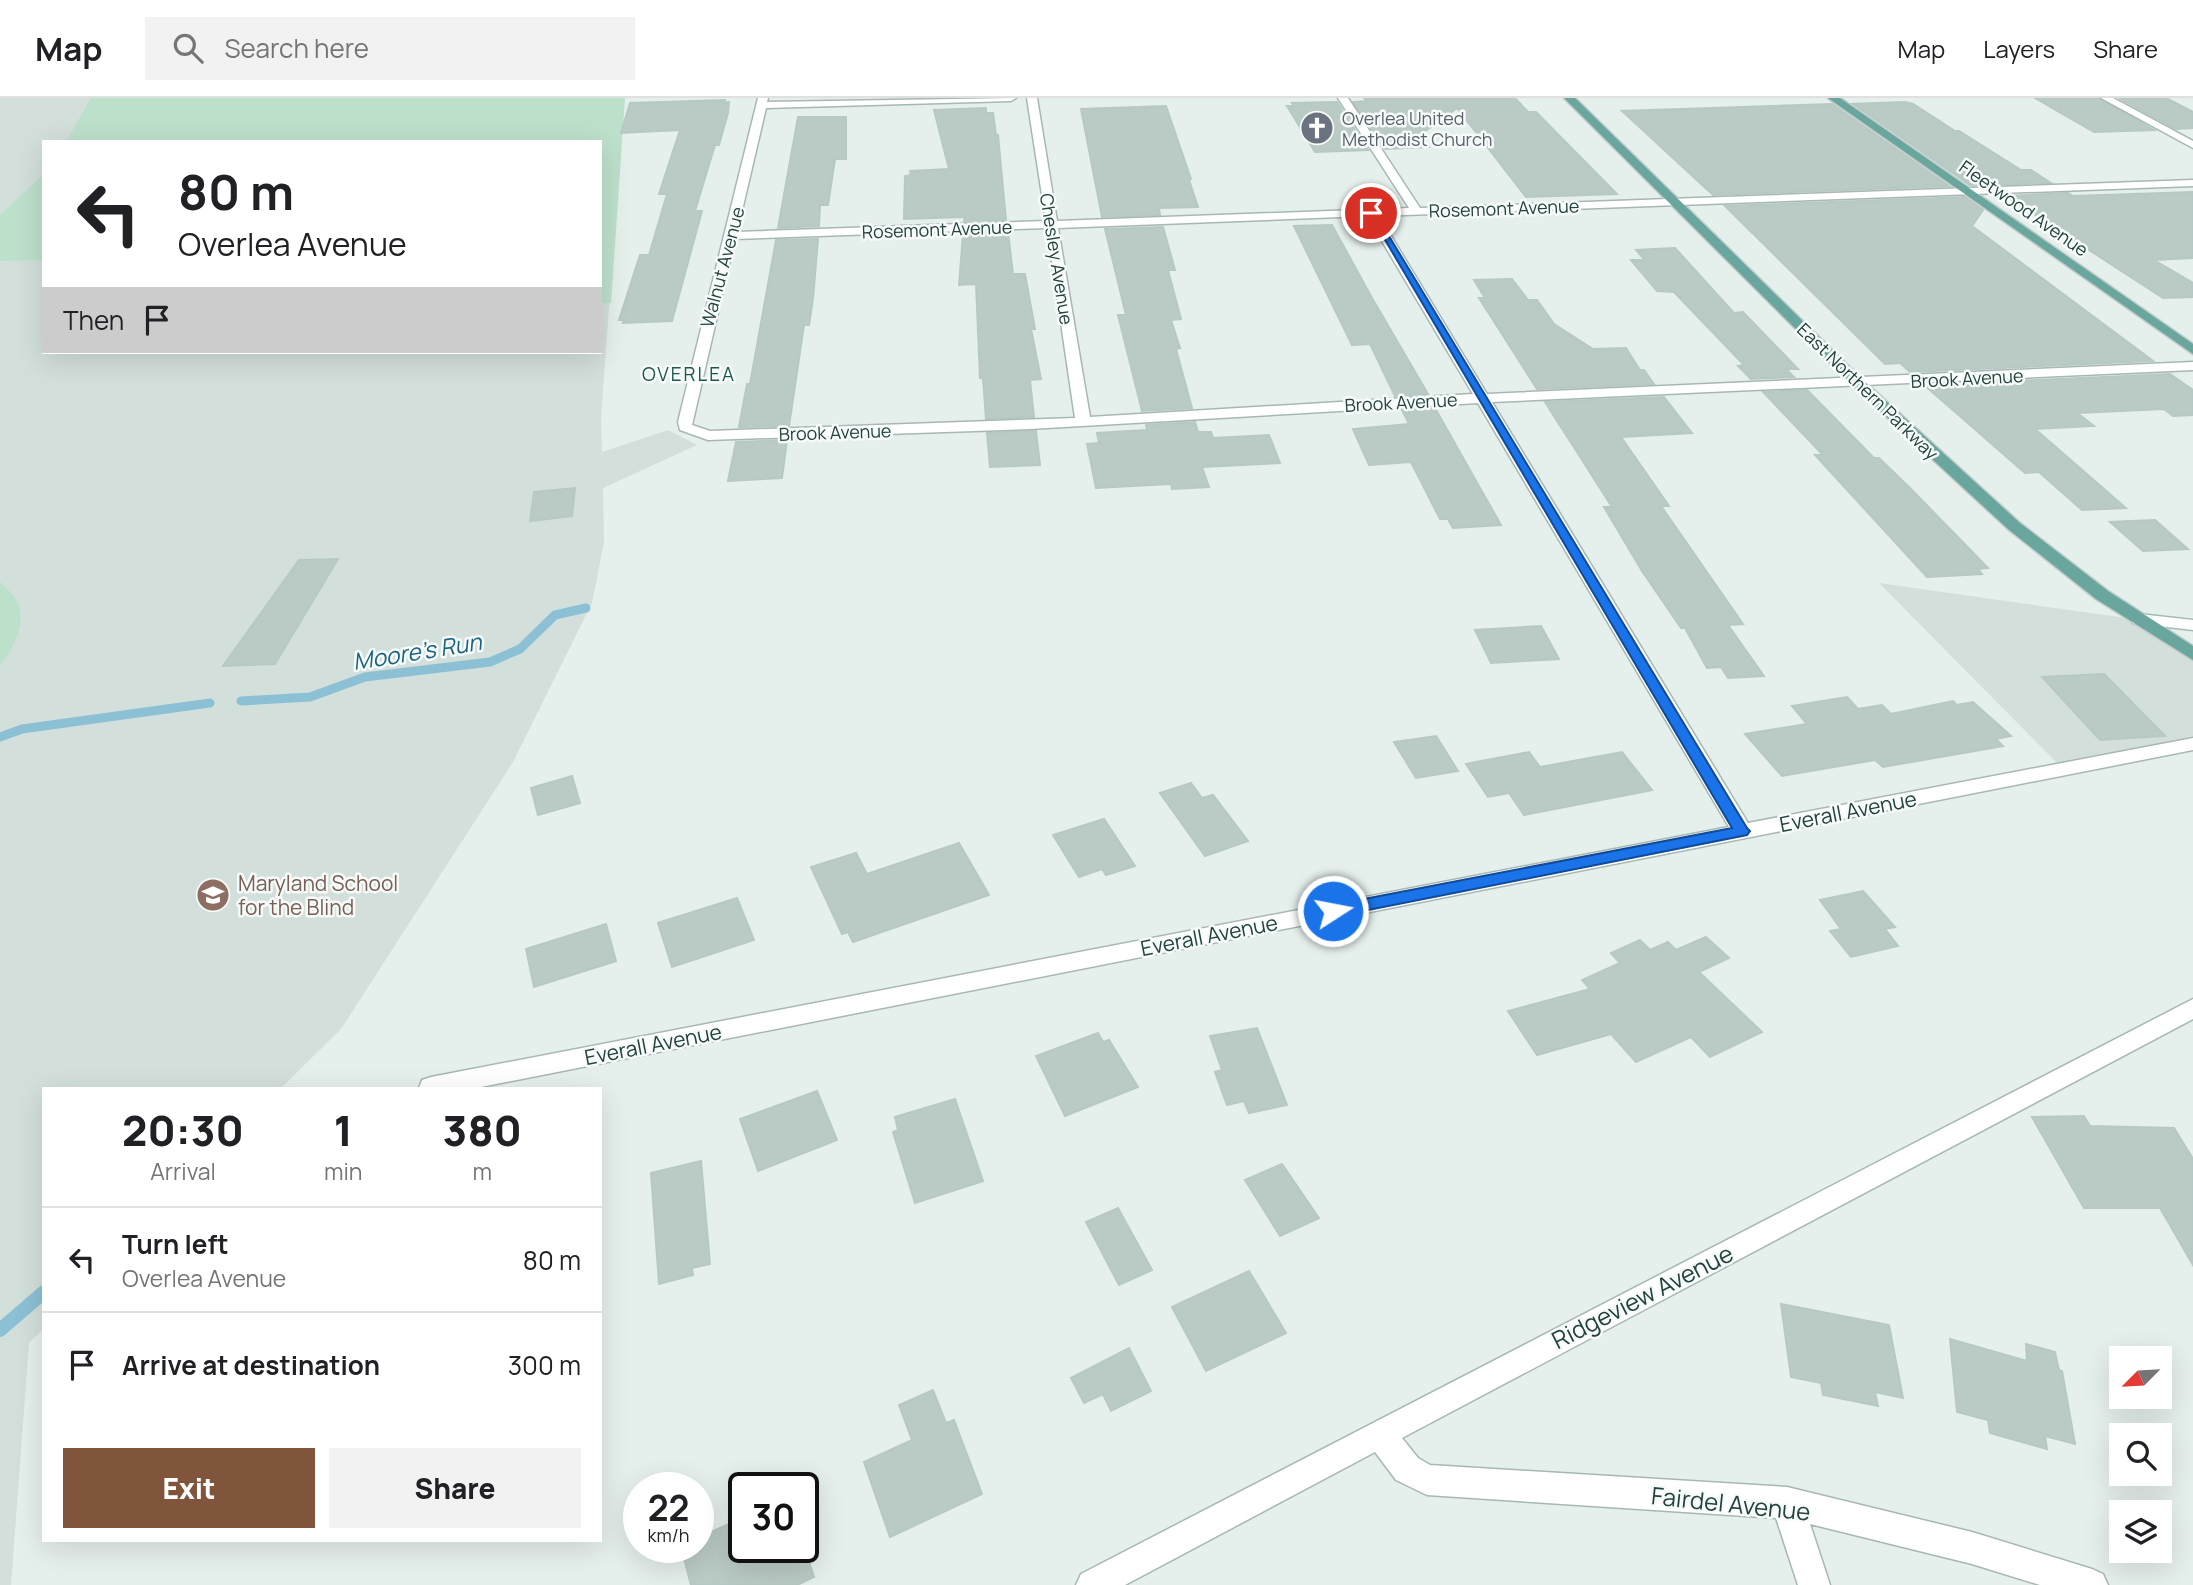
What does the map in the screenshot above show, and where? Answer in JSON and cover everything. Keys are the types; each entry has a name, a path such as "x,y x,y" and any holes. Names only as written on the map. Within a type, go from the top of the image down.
{"main road":[{"name":"East Northern Parkway","path":"1569,98 1858,383 2014,526 2093,588 2193,654"},
{"name":"Fleetwood Avenue","path":"1833,98 1971,192 2193,350"}],"street":[{"path":"762,101 1011,98"},
{"name":"Chesley Avenue","path":"1032,98 1083,420"},
{"path":"1343,98 1417,212"},
{"path":"2106,98 2193,145"},
{"name":"Walnut Avenue","path":"693,432 685,427 689,399 762,101"},
{"name":"Rosemont Avenue","path":"731,236 2193,183"},
{"path":"1371,213 1742,831"},
{"name":"Brook Avenue","path":"693,432 725,436 1030,425 1483,398 2193,366"},
{"path":"2139,619 2193,625"},
{"name":"Everall Avenue","path":"431,1087 2193,744"},
{"name":"Ridgeview Avenue","path":"1092,1585 2193,1009"},
{"name":"Fairdel Avenue","path":"1380,1434 1407,1469 1427,1480 1787,1503 1972,1548 2092,1585"},
{"path":"1787,1503 1814,1585"}],"shaded area":[{"name":"Maryland School for the Blind","path":"0,98 624,98 601,418 602,452 668,430 697,445 603,488 604,542 592,603 513,762 341,1029 282,1087 42,1087 42,1330 29,1343 11,1585 0,1585"},
{"path":"1879,583 2154,622 2193,647 2193,746 2065,771"}],"green space":[{"path":"91,98 625,98 611,303 602,303 602,140 67,140"},
{"path":"42,176 42,260 0,261 0,215"},
{"path":"0,582 17,602 21,622 14,644 0,666"}],"building":[{"path":"1364,98 1515,98 1528,112 1536,112 1617,194 1526,197 1457,108 1420,135 1429,147 1385,149 1353,102 1367,101"},
{"path":"2035,98 2099,98 2154,130 2094,132"},
{"path":"2119,98 2166,98 2193,112 2193,128 2176,129"},
{"path":"725,100 724,103 729,102 728,113 719,145 715,145 695,211 702,211 672,321 623,323 624,320 619,320 640,255 649,255 667,194 659,194 680,130 621,133 630,103"},
{"name":"Overlea United Methodist Church","path":"1337,102 1368,150 1315,152 1287,106 1294,106 1292,103"},
{"path":"1832,104 1949,186 1713,195 1622,111"},
{"path":"1853,104 1913,104 2021,170 2031,170 2051,183 1970,185"},
{"path":"1166,106 1198,207 1159,208 1160,215 1102,217 1081,109"},
{"path":"986,108 986,113 993,113 998,135 1006,220 964,221 965,217 904,219 905,176 911,175 910,171 949,169 934,110"},
{"path":"798,117 846,117 846,159 835,159 828,205 820,205 819,226 778,228"},
{"path":"2193,192 2193,258 2154,260 2193,283 2193,297 2163,298 2006,196 2068,193 2073,196"},
{"path":"1965,197 1983,210 1972,226 2153,361 1910,372 1900,363 1885,364 1725,206"},
{"path":"1332,225 1428,394 1395,396 1370,344 1352,345 1294,226"},
{"path":"1163,227 1175,270 1168,270 1181,319 1171,320 1180,348 1176,349 1192,408 1142,411 1118,315 1126,315 1105,229"},
{"path":"1008,232 1013,274 1025,274 1035,329 1031,329 1041,379 1030,380 1034,417 986,419 983,378 980,378 976,284 959,285 963,234"},
{"path":"818,239 809,325 804,325 789,426 739,427 747,384 750,384 776,240"},
{"path":"1675,248 1734,313 1743,312 1798,369 1786,369 1794,377 1751,379 1738,366 1744,365 1674,292 1657,291 1631,260 1645,260 1636,250"},
{"path":"1512,279 1528,300 1537,300 1554,324 1593,349 1626,348 1640,370 1644,370 1654,384 1537,389 1479,298 1485,298 1474,280"},
{"path":"2170,374 2193,390 2193,415 2173,416 2164,409 2077,413 2094,426 2035,429 2126,508 2082,510 2039,472 2025,473 1924,385"},
{"path":"1807,390 1874,458 1879,458 1911,489 1988,568 1978,569 1982,574 1927,577 1815,455 1823,455 1763,392"},
{"path":"1664,397 1692,433 1621,437 1669,506 1661,506 1743,624 1728,625 1764,676 1728,678 1721,667 1707,668 1685,628 1681,628 1642,571 1604,507 1612,507 1545,402"},
{"path":"1435,408 1501,525 1453,528 1448,519 1440,519 1411,462 1369,465 1353,429 1409,424 1402,410"},
{"path":"1195,422 1198,432 1211,432 1213,438 1269,435 1280,463 1202,467 1209,487 1172,489 1171,484 1096,488 1087,444 1099,443 1097,433 1147,430 1146,425"},
{"path":"1036,431 1040,465 990,467 987,433"},
{"path":"787,440 782,478 728,481 736,442"},
{"path":"575,488 572,516 530,521 534,492"},
{"path":"2155,520 2188,549 2143,551 2110,522"},
{"path":"338,559 275,664 223,666 299,560"},
{"path":"1541,626 1559,659 1491,663 1475,630"},
{"path":"2104,674 2165,736 2100,740 2042,677"},
{"path":"1847,697 1858,709 1882,705 1891,714 1953,701 1957,705 1973,702 2011,736 1996,739 2003,746 1883,767 1875,760 1782,776 1745,734 1807,724 1792,706"},
{"path":"1436,736 1458,771 1416,778 1394,742"},
{"path":"1529,752 1540,767 1622,752 1652,790 1524,815 1509,793 1488,797 1466,764"},
{"path":"572,776 580,803 538,815 531,788"},
{"path":"1191,783 1202,798 1213,795 1248,841 1205,856 1160,793"},
{"path":"1104,819 1135,866 1106,875 1102,869 1079,877 1053,835"},
{"path":"959,843 989,895 853,942 848,932 842,934 811,867 856,853 867,874"},
{"path":"1863,891 1895,927 1885,929 1898,946 1851,957 1830,931 1841,929 1820,900"},
{"path":"737,898 754,940 672,967 658,923"},
{"path":"606,924 616,961 534,987 526,949"},
{"path":"1706,937 1729,958 1699,972 1762,1032 1710,1057 1691,1037 1636,1062 1611,1034 1537,1055 1508,1011 1590,989 1582,980 1620,963 1611,953 1640,940 1650,950 1668,942 1676,950"},
{"path":"1257,1028 1287,1105 1249,1113 1244,1101 1227,1105 1215,1072 1222,1070 1210,1036"},
{"path":"1098,1033 1103,1042 1109,1040 1138,1087 1065,1116 1036,1056"},
{"path":"817,1091 837,1140 758,1171 740,1119"},
{"path":"955,1099 983,1181 915,1203 893,1132 898,1130 895,1117"},
{"path":"2084,1116 2090,1126 2174,1128 2193,1159 2193,1265 2160,1208 2084,1208 2032,1117"},
{"path":"701,1161 710,1264 692,1268 693,1275 659,1284 651,1173"},
{"path":"1282,1164 1319,1218 1280,1236 1245,1180"},
{"path":"1118,1208 1152,1270 1119,1285 1086,1222"},
{"path":"1249,1271 1286,1333 1206,1371 1172,1307"},
{"path":"1781,1304 1889,1325 1903,1398 1875,1392 1878,1406 1823,1395 1821,1383 1791,1377"},
{"path":"1950,1339 2027,1361 2026,1344 2055,1352 2059,1370 2062,1371 2075,1444 2045,1436 2047,1449 1990,1433 1988,1420 1957,1412"},
{"path":"1129,1348 1151,1391 1111,1411 1103,1394 1084,1403 1071,1378"},
{"path":"933,1390 946,1423 954,1420 982,1494 890,1537 864,1462 912,1440 899,1405"},
{"path":"728,1524 728,1563 809,1563 814,1577 797,1585 691,1585 685,1563 714,1563 714,1531"}],"waterway":[{"name":"Moore's Run","path":"241,701 310,697 365,677 490,662 520,649 555,615 586,608"},
{"name":"Moore's Run","path":"0,737 22,729 210,703"},
{"path":"0,1330 42,1294"}],"place":[{"name":"Overlea United Methodist Church","path":"1317,128"},
{"name":"Maryland School for the Blind","path":"213,895"}],"district":[{"name":"OVERLEA","path":"689,374"}],"route":[{"path":"1333,911 1742,831 1371,213"}]}
